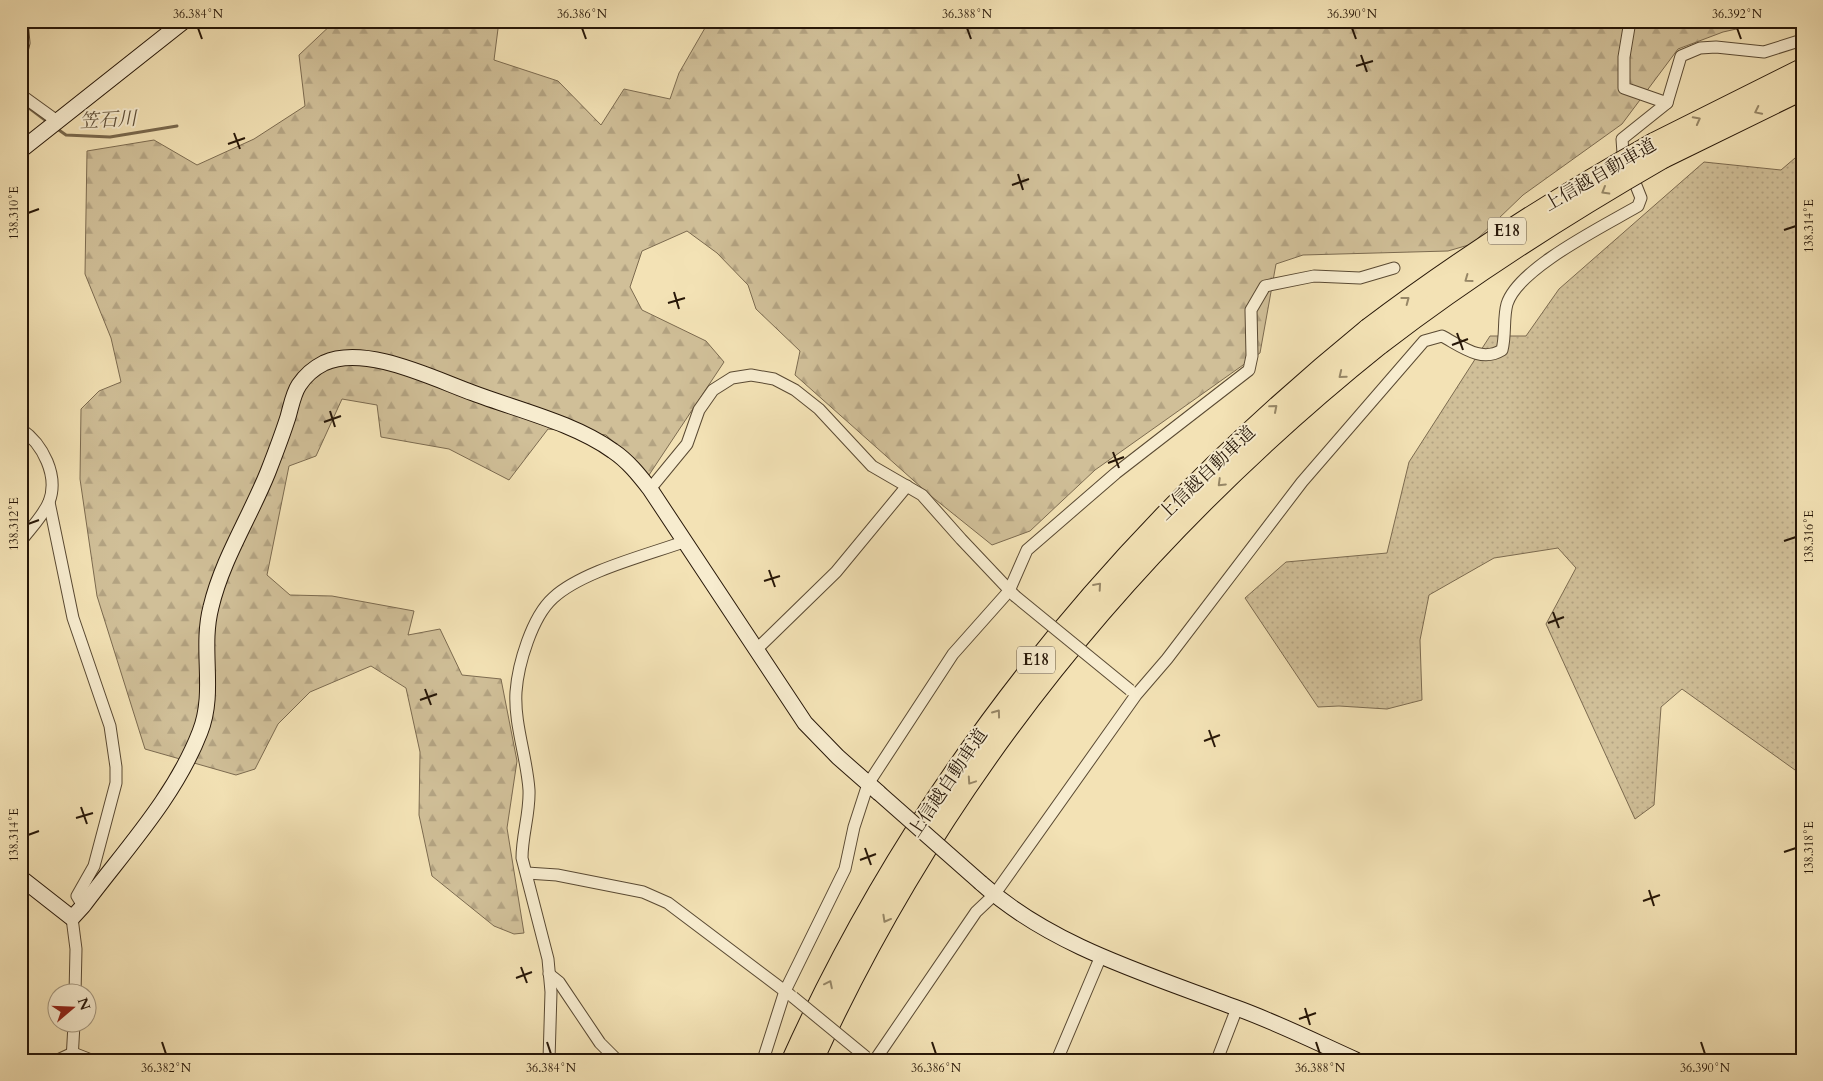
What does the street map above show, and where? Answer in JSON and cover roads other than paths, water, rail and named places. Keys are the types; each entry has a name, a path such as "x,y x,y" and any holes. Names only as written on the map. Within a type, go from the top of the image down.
{"highway":[{"name":"上信越自動車道","path":"792,1060 839,962 914,832 962,761 1055,636 1146,534 1208,470 1260,421 1374,337 1479,271 1659,151 1802,69"},
{"name":"上信越自動車道","path":"1659,151 1802,90"},
{"name":"上信越自動車道","path":"813,1060 856,973 938,832 1025,706 1120,589 1220,484 1299,411 1374,337"}],"street":[{"path":"21,55 24,43 22,21"},
{"path":"21,150 184,21"},
{"path":"1630,21 1624,57 1624,88 1667,103"},
{"path":"527,873 557,875 643,892 668,903 789,994 870,1059 976,912 994,895 1133,693 1167,659 1302,482 1424,341 1442,336 1482,356 1494,355 1502,350 1506,337 1506,305 1514,290 1532,270 1638,206 1641,198 1623,153 1622,139 1667,103 1681,56 1700,48 1716,47 1764,52 1802,40"},
{"path":"21,95 57,121"},
{"path":"764,1060 789,994 845,869 854,827 874,789 954,654 1012,593 1027,550 1058,521 1116,473 1249,370 1252,356 1251,310 1265,286 1314,276 1360,278 1394,268"},
{"path":"72,918 168,793 199,735 207,714 209,681 206,641 213,600 220,577 257,500 281,439 298,387 310,371 334,359 369,358 415,372 585,434 614,451 636,471 650,489 805,723 874,789 994,895 1047,930 1101,956 1237,1008 1356,1060"},
{"path":"650,489 687,444 700,410 713,390 732,378 751,375 774,379 795,390 841,430 872,466 922,495 1012,593 1133,693"},
{"path":"21,429 36,442 50,471 52,480 49,502 73,618 110,726 116,767 116,783 94,866 77,896 83,906"},
{"path":"756,650 836,572 907,486"},
{"path":"21,540 49,502"},
{"path":"549,1060 548,959 522,858 529,791 516,692 526,646 541,612 553,598 572,584 686,541"},
{"path":"21,878 72,918 76,949 75,984"},
{"path":"1057,1060 1101,956"},
{"path":"549,974 559,982 600,1043 617,1060"},
{"path":"1216,1060 1237,1008"},
{"path":"72,1056 73,1034"},
{"path":"58,1060 72,1056 91,1060"}],"waterway":[{"name":"笠石川","path":"21,102 49,123"},
{"name":"笠石川","path":"56,128 66,135 110,137 177,126"}]}
